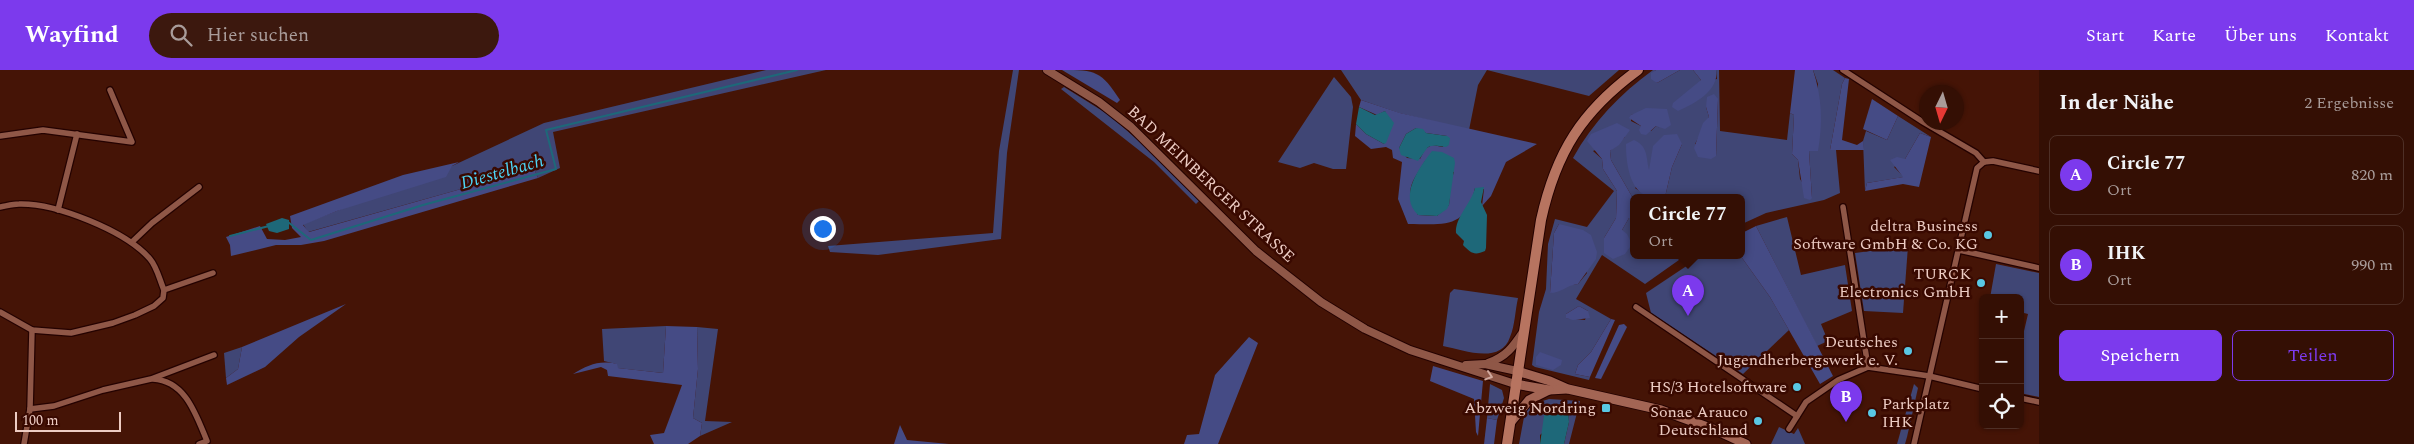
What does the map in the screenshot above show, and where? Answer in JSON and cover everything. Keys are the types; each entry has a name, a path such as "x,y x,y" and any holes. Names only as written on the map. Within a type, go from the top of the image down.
{"main road":[{"path":"1507,444 1541,220 1548,190 1558,163 1580,125 1611,90 1638,70"},
{"name":"BAD MEINBERGER STRASSE","path":"1517,371 1550,381 1568,389 1661,410 1713,428 1746,444"},
{"name":"BAD MEINBERGER STRASSE","path":"1516,384 1548,390 1568,389"},
{"path":"1510,424 1529,400 1548,390"}],"street":[{"name":"BAD MEINBERGER STRASSE","path":"1046,70 1099,102 1130,127 1256,251 1321,302 1365,329 1396,344 1464,365 1485,375 1516,384"},
{"path":"1844,70 1923,122 1976,153 1984,162"},
{"path":"0,136 43,130 132,142 110,90"},
{"path":"58,210 77,134"},
{"path":"1914,444 1976,168 1984,162 1993,161 2039,171"},
{"path":"132,242 152,222 199,187"},
{"path":"0,207 19,204 58,210 110,230 132,242 152,260 164,290 162,298 154,306 113,323 71,333 32,330 0,312"},
{"path":"1843,207 1868,367"},
{"path":"1959,250 2039,268"},
{"path":"164,290 213,274"},
{"path":"1636,307 1797,416"},
{"path":"24,444 30,409 32,330"},
{"path":"1485,364 1503,357 1512,349 1524,330"},
{"path":"30,409 54,406 103,390 151,379 214,355"},
{"name":"BAD MEINBERGER STRASSE","path":"1464,365 1485,364 1517,371"},
{"path":"1789,429 1806,402 1838,380 1868,367 1929,376 1979,388"},
{"path":"151,379 164,380 176,387 190,402 207,441 199,444"},
{"path":"2024,399 2039,402"}],"shaded area":[{"path":"766,70 826,70 553,132 560,168 538,178 535,171 524,167 486,178 461,189 308,232 303,224 452,166 544,123"},
{"path":"1013,70 1019,70 1007,153 1001,239 878,255 830,252 828,246 993,233 999,151"},
{"path":"1062,70 1097,74 1108,83 1120,100 1117,103"},
{"path":"1341,70 1487,70 1478,85 1469,130 1399,113 1361,100"},
{"path":"1487,70 1619,70 1589,96"},
{"path":"1653,70 1656,70 1651,74 1657,83 1680,70 1693,70 1701,80 1700,82 1717,79 1716,70 1719,70 1720,131 1787,140 1790,113 1794,115 1792,154 1798,160 1800,179 1812,198 1809,151 1818,84 1813,70 1833,70 1845,78 1842,84 1830,150 1836,150 1840,193 1824,200 1766,213 1745,223 1745,194 1666,194 1672,167 1682,144 1635,188 1644,194 1631,194 1611,160 1610,151 1625,137 1593,151 1602,159 1603,169 1617,191 1616,218 1604,238 1622,230 1630,218 1630,259 1680,259 1645,284 1602,255 1576,299 1611,319 1591,352 1578,365 1575,374 1590,377 1589,380 1532,365 1539,312 1546,289 1548,244 1555,219 1587,227 1614,191 1573,158 1589,132 1618,99","holes":["1718,99 1716,156 1695,144 1709,117 1706,107","1637,114 1661,129 1656,126 1651,131 1631,121 1631,115","1559,224 1587,273 1578,284 1569,285 1550,293 1554,233","1579,306 1588,311 1585,320 1566,318 1566,314"]},
{"path":"1656,70 1680,70 1657,83 1651,79 1651,73"},
{"path":"1693,70 1716,70 1714,84 1705,95 1678,111 1672,107 1673,103 1701,80"},
{"path":"1795,70 1813,70 1820,100 1821,130 1818,151 1809,151 1812,198 1810,200 1804,198 1798,160 1792,154 1794,115 1790,113"},
{"path":"1334,77 1351,97 1353,107 1346,169 1333,169 1314,163 1300,168 1278,162"},
{"path":"1845,78 1849,79 1842,140 1857,145 1863,141 1864,150 1830,150 1842,84"},
{"path":"1064,87 1109,115 1148,149 1200,200 1196,204 1154,162 1061,89"},
{"path":"1714,94 1718,99 1716,156 1711,159 1698,157 1694,148 1703,123 1709,117 1706,107 1707,97"},
{"path":"1872,99 1898,116 1887,140 1863,129"},
{"path":"1361,100 1400,113 1537,144 1506,162 1491,196 1482,206 1484,189 1475,188 1471,202 1459,218 1442,224 1408,224 1398,199 1402,162 1393,158 1392,150 1386,147 1371,149 1355,136 1356,124 1366,134 1384,144 1391,127 1385,111 1377,115 1359,107","holes":["1416,128 1426,133 1447,136 1443,147 1432,145 1425,149 1420,159 1407,158 1399,148 1406,134","1425,161 1454,172 1451,181 1449,205 1437,216 1418,215 1411,199 1410,193 1413,181"]},
{"path":"1359,107 1375,115 1385,111 1394,123 1386,143 1384,144 1366,134 1356,124"},
{"path":"1646,108 1667,109 1671,125 1665,129 1656,126 1646,135 1641,134 1639,130 1641,126 1629,118 1631,115"},
{"path":"1898,116 1931,137 1920,133 1905,159 1894,167 1904,177 1867,183 1865,191 1863,141 1866,131 1887,140"},
{"path":"1617,123 1630,130 1619,145 1610,151 1611,160 1631,194 1630,218 1622,230 1630,240 1630,247 1625,254 1613,259 1604,253 1604,238 1616,218 1617,191 1603,169 1602,159 1587,141 1591,134"},
{"path":"1416,128 1423,129 1426,133 1447,136 1450,138 1449,145 1446,147 1428,147 1418,161 1401,155 1399,148 1406,134"},
{"path":"1920,133 1931,137 1919,187 1903,184 1865,191 1867,183 1903,177 1890,160 1897,157 1905,159"},
{"path":"1677,134 1682,144 1672,167 1666,194 1642,194 1637,189 1630,175 1626,144 1634,140 1642,145 1646,152 1649,170 1653,146 1664,135"},
{"path":"1432,151 1442,152 1454,158 1455,163 1449,205 1447,209 1437,216 1418,215 1412,207 1410,191 1417,174"},
{"path":"459,162 452,166 446,177 337,211 303,225 309,232 461,189 486,178 524,167 535,171 538,178 324,241 301,245 276,245 231,256 230,245 226,237 260,226 267,239 285,240 301,237 292,228 290,216 403,175"},
{"path":"1484,187 1481,202 1487,215 1486,248 1485,251 1475,253 1463,245 1464,241 1456,233 1456,227 1475,188"},
{"path":"1787,217 1801,275 1845,265 1852,311 1821,324 1828,341 1817,346 1756,226"},
{"path":"282,218 289,220 289,229 277,233 269,231 266,224"},
{"path":"1559,224 1583,230 1591,235 1597,252 1596,259 1578,284 1550,293 1554,233"},
{"path":"1756,226 1833,376 1820,384 1770,297 1743,259 1745,259 1745,232"},
{"path":"1908,246 1903,313 1864,311 1855,253"},
{"path":"1697,259 1743,259 1770,297 1789,330 1743,374 1651,313 1646,293"},
{"path":"1996,264 2039,273 2039,397 2024,394 2024,331 2028,314 2024,313 2024,294 1991,294"},
{"path":"1454,289 1518,298 1510,337 1505,346 1499,351 1481,354 1443,346 1450,293"},
{"path":"346,304 299,337 265,367 227,385 226,378 238,369 242,347"},
{"path":"1579,306 1588,311 1590,318 1573,320 1566,318 1566,314"},
{"path":"1611,319 1615,320 1590,377 1575,374 1578,365 1591,352"},
{"path":"1624,324 1627,327 1601,379 1595,378 1619,325"},
{"path":"666,326 663,373 617,368 616,364 604,361 602,329"},
{"path":"666,326 697,327 698,369 693,418 702,423 700,436 688,444 654,444 650,435 664,433 682,385 608,376 607,370 601,367 573,374 599,363 617,364 618,368 663,373"},
{"path":"697,327 718,329 705,421 732,422 700,436 702,423 693,418 698,369"},
{"path":"1249,337 1258,343 1218,444 1184,444 1187,435 1199,434 1215,375"},
{"path":"242,347 238,369 226,378 224,353"},
{"path":"1540,352 1562,360 1561,365 1553,370 1536,365 1536,357"},
{"path":"1433,366 1483,381 1478,436 1476,432 1474,399 1430,381"},
{"path":"1490,384 1502,390 1504,398 1497,420 1487,418"},
{"path":"1914,384 1918,388 1907,437 1905,444 1897,444"},
{"path":"1549,399 1580,401 1569,444 1564,444 1569,422 1568,410 1540,435 1540,444 1519,444 1524,417 1530,405"},
{"path":"1552,405 1563,405 1568,410 1569,422 1564,444 1540,444 1545,409"},
{"path":"1487,418 1497,420 1494,444 1484,444"},
{"path":"900,425 907,440 949,444 894,444"},
{"path":"1779,427 1794,434 1798,428 1805,444 1771,444"}],"waterway":[{"name":"Diestelbach","path":"288,222 311,240 423,205 556,169 546,130 797,70"},
{"name":"Diestelbach","path":"230,236 269,226"}],"place":[{"name":"deltra Business Software GmbH & Co. KG","path":"1988,235"},
{"name":"TURCK Electronics GmbH","path":"1981,283"},
{"name":"Circle 77","path":"1688,316"},
{"name":"Deutsches Jugendherbergswerk e. V.","path":"1908,351"},
{"name":"HS/3 Hotelsoftware","path":"1797,387"},
{"name":"Abzweig Nordring","path":"1606,408"},
{"name":"Parkplatz IHK","path":"1872,413"},
{"name":"Sonae Arauco Deutschland","path":"1758,421"},
{"name":"IHK","path":"1846,422"}]}
